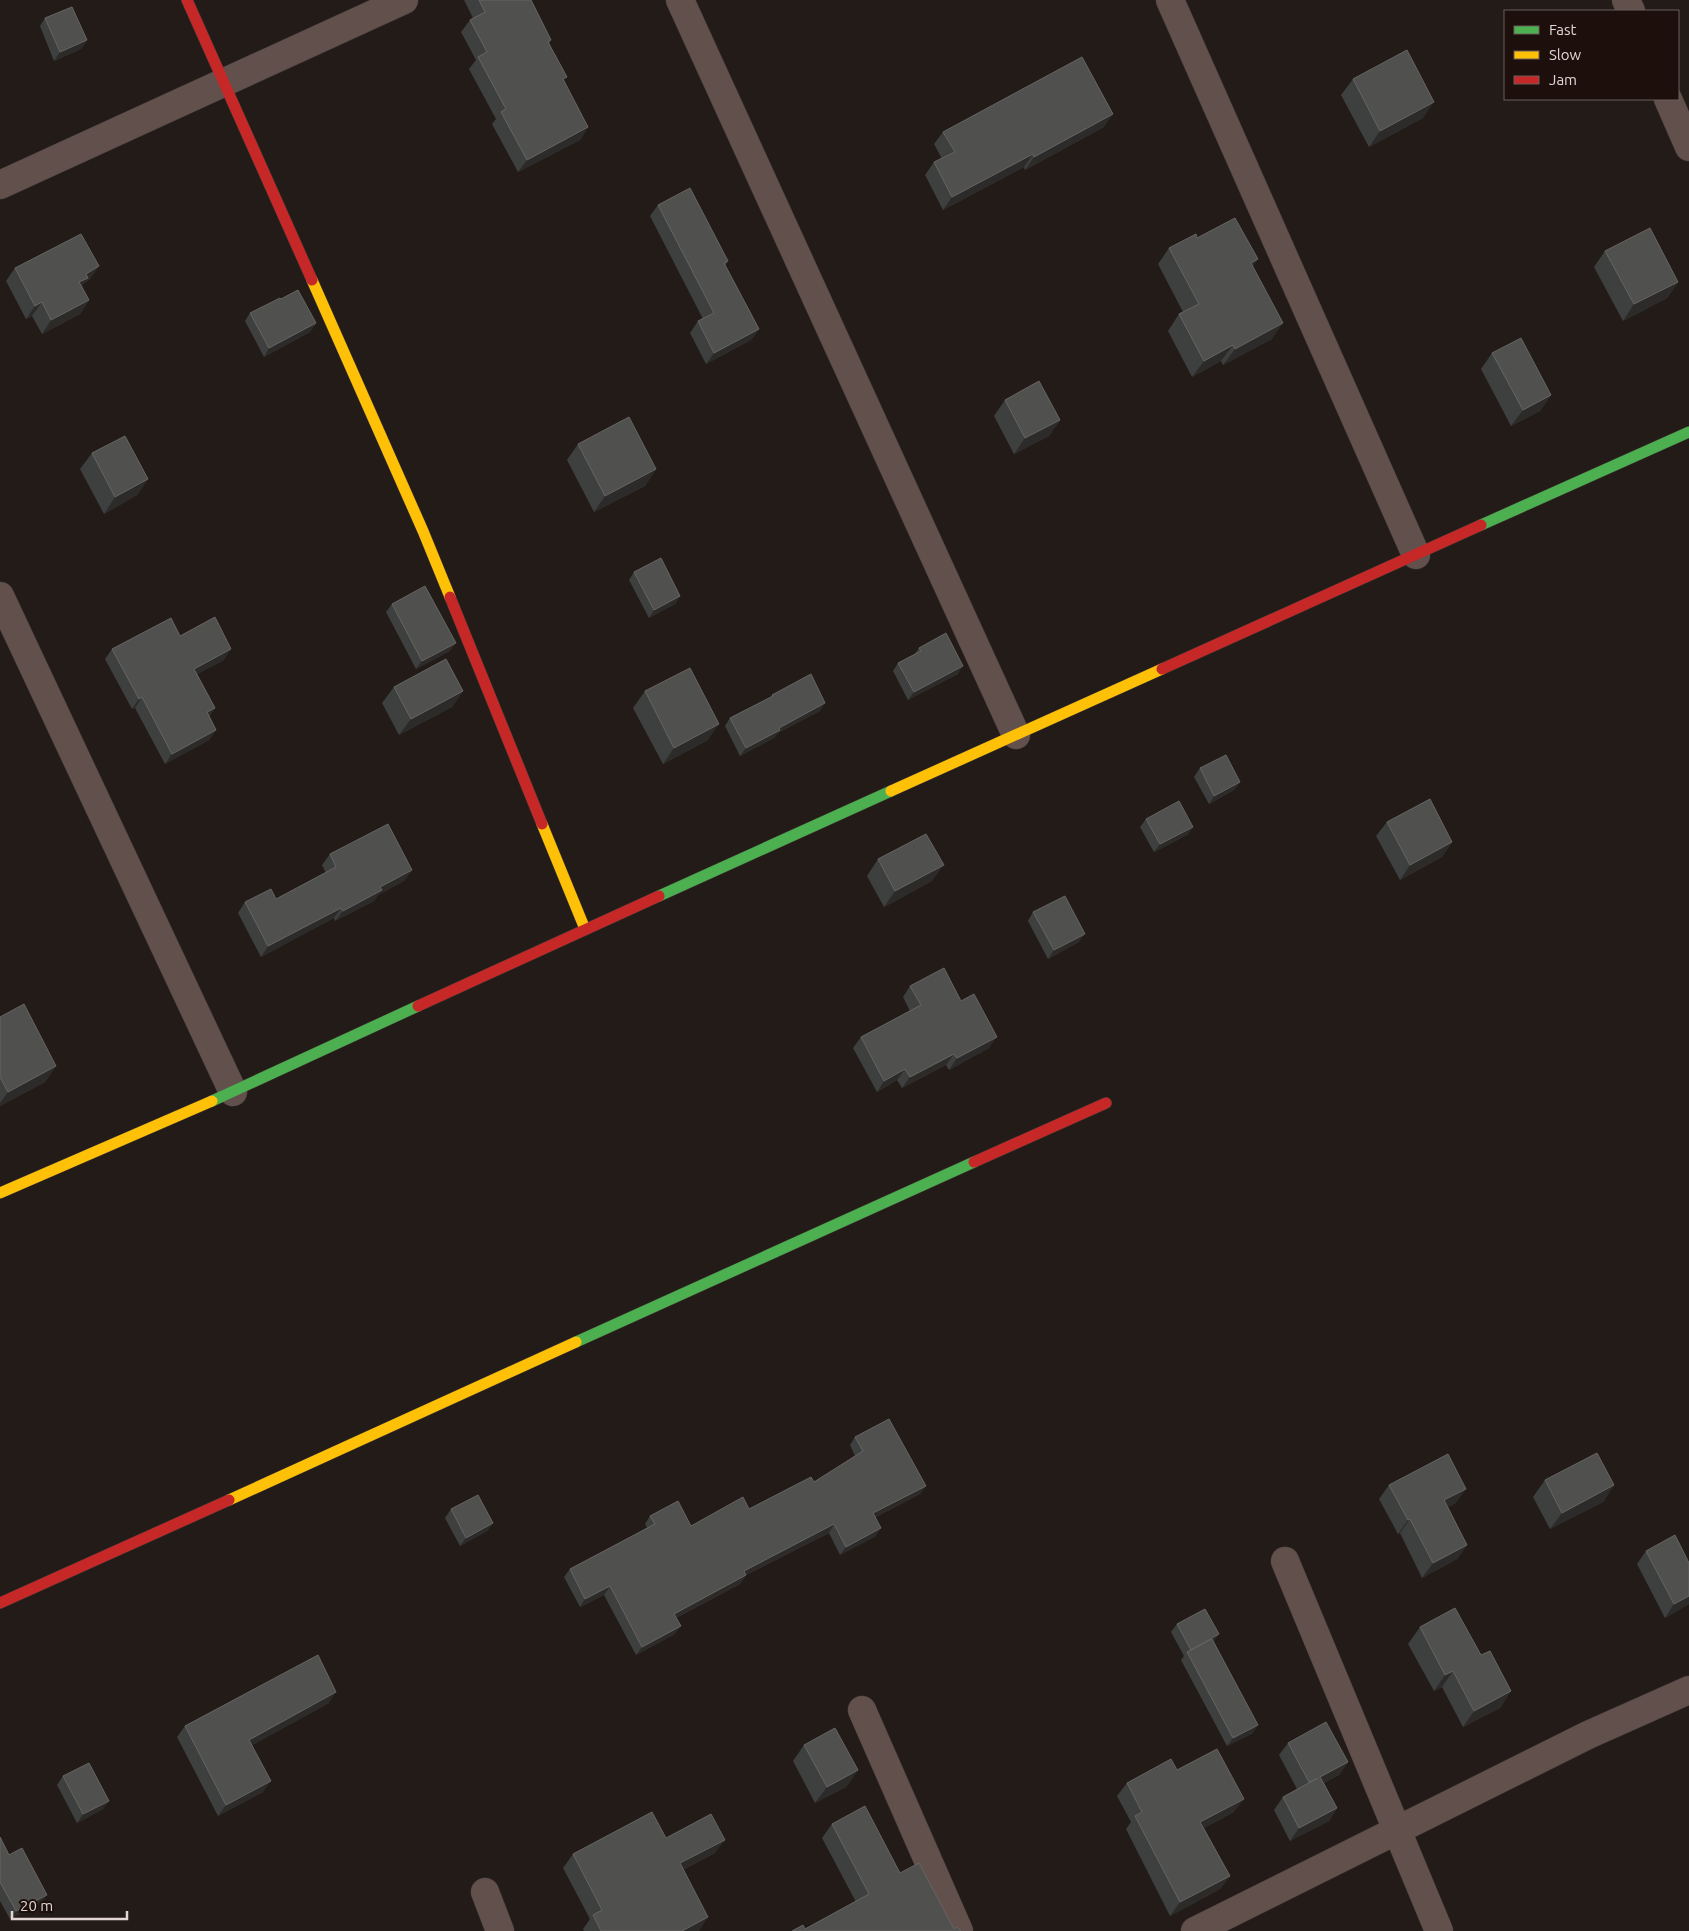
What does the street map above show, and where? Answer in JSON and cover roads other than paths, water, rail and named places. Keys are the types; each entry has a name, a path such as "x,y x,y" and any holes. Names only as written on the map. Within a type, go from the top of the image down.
{"street":[{"path":"187,0 423,531 585,929"},
{"path":"0,185 404,0"},
{"path":"680,0 1016,735"},
{"path":"1170,0 1416,555"},
{"path":"1668,100 1689,148"},
{"path":"0,1193 233,1092 585,929 1689,432"},
{"path":"0,596 233,1092"},
{"path":"0,1604 1106,1103"},
{"path":"1286,1561 1439,1931"},
{"path":"1195,1931 1588,1735 1689,1690"},
{"path":"862,1710 959,1931"},
{"path":"485,1892 500,1931"}]}
